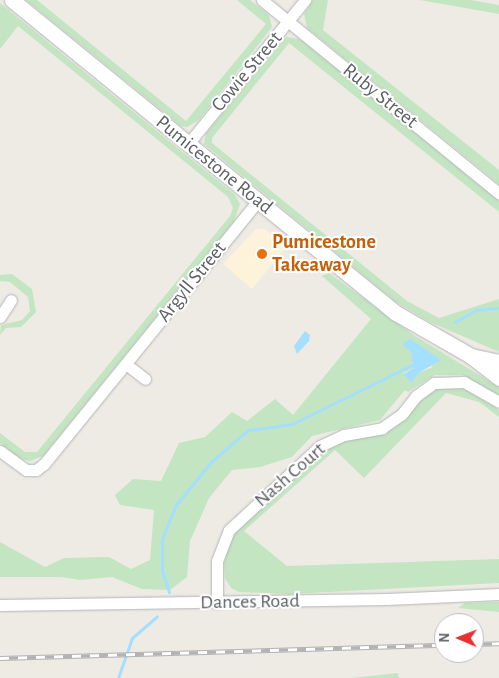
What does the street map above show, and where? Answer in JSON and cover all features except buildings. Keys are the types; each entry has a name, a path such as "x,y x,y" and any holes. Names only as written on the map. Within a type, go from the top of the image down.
{"main road":[{"name":"Pumicestone Road","path":"12,0 396,313 471,356 499,378"},
{"name":"Pumicestone Road","path":"471,356 499,362"}],"street":[{"name":"Ruby Street","path":"262,0 499,192"},
{"name":"Cowie Street","path":"188,144 305,0"},
{"name":"Argyll Street","path":"0,451 26,470 40,467 258,201"},
{"path":"0,318 11,300"},
{"path":"126,364 145,380"},
{"name":"Nash Court","path":"217,603 217,561 229,530 320,446 344,436 372,432 392,423 416,396 434,383 464,382 499,402"},
{"name":"Dances Road","path":"0,606 217,603 499,594"}],"shaded area":[{"path":"256,229 265,229 287,246 252,289 223,264"}],"green space":[{"path":"26,0 37,0 186,121 266,24 237,0 250,0 269,15 272,27 199,120 187,127 181,126"},
{"path":"313,0 328,0 323,30 499,170 499,184 307,28 304,14"},
{"path":"420,0 471,0 499,5 499,14"},
{"path":"0,3 235,195 240,204 234,221 43,456 30,461 18,458 0,443 0,433 25,452 37,452 230,216 233,208 228,197 18,26 0,49"},
{"path":"286,37 300,39 499,201 499,212 289,43 212,138 212,143 407,301 439,318 499,299 499,352 430,322 396,302 204,144 206,133"},
{"path":"329,273 415,336 499,387 499,395 462,375 435,375 408,392 405,390 380,420 312,436 292,457 260,467 232,470 209,498 190,541 187,577 170,590 142,589 112,577 80,580 62,577 0,577 0,542 45,567 64,558 109,557 131,569 150,560 154,510 120,505 115,495 133,479 161,481 179,443 205,437 232,412 247,421 275,399 293,415 371,319 322,276","holes":["411,352 433,367 420,372 411,383 404,373 413,368"]},
{"path":"12,274 32,289 36,312 21,327 6,328 0,335 1,325 22,320 30,311 28,297 10,282 0,281 0,275"},
{"path":"444,385 459,386 484,398 499,410 499,417 479,402 446,393 364,478 335,450 244,531 287,566 499,559 499,583 291,594 239,592 231,588 225,578 224,564 226,550 240,524 329,446 386,431 418,398"},
{"path":"499,602 499,612 458,608 465,603"},
{"path":"398,673 399,678 351,678"}],"water":[{"path":"305,331 310,335 309,341 297,354 294,346"},
{"path":"410,339 441,360 420,372 411,383 404,374 413,368 411,352 402,344"}],"waterway":[{"path":"455,322 476,310 499,308"},
{"path":"169,592 162,571 162,539 176,505 211,462 248,430 292,424 416,363"},
{"path":"118,678 132,638 157,616"}],"railway":[{"path":"484,644 499,643"},
{"path":"0,658 434,645"}],"place":[{"name":"Pumicestone Takeaway","path":"262,254"}]}
